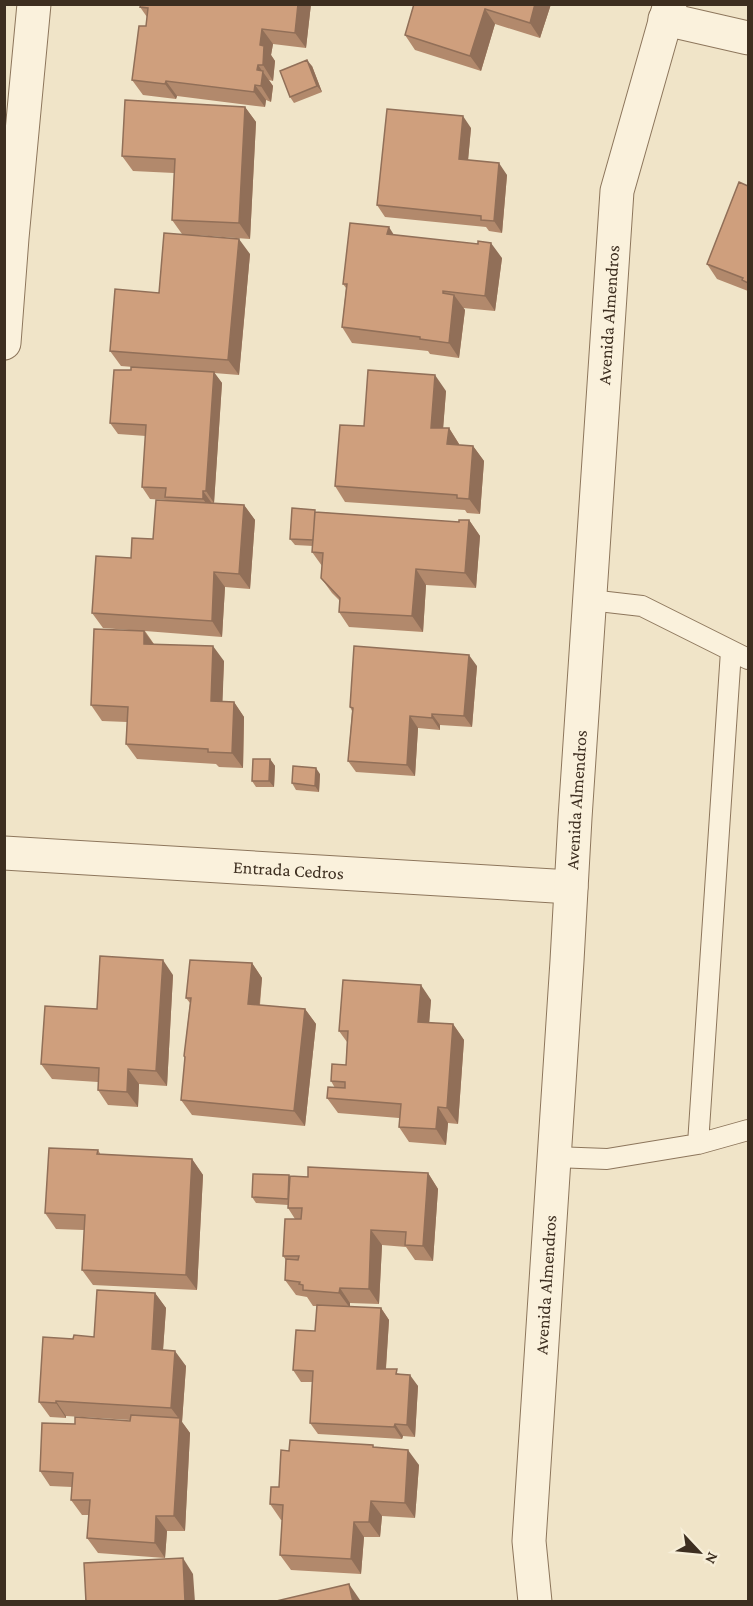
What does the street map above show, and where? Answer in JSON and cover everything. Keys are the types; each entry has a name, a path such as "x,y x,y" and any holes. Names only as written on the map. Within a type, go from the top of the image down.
{"street":[{"path":"4,343 8,238 34,4"},
{"path":"667,12 748,39"},
{"name":"Avenida Almendros","path":"535,1602 529,1541 617,191 667,12"},
{"name":"Entrada Cedros","path":"4,853 571,887"}],"lane":[{"path":"590,600 642,606 740,655 698,1144"},
{"path":"554,1156 607,1159 698,1144 748,1130"}],"building":[{"path":"141,4 298,4 295,33 262,29 260,45 264,46 263,65 258,65 257,70 263,71 261,86 255,85 254,92 166,81 165,84 132,80 139,26 146,26 148,8 140,7"},
{"path":"414,4 535,4 530,23 485,9 470,56 405,35"},
{"path":"307,60 317,86 290,97 280,71"},
{"path":"125,100 245,107 239,223 172,220 175,159 122,156"},
{"path":"387,109 463,116 459,159 499,163 494,221 481,220 481,216 377,205"},
{"path":"739,182 748,186 748,283 742,280 743,278 707,264"},
{"path":"350,223 389,227 387,234 478,244 478,241 491,243 485,296 443,291 443,293 454,295 449,343 342,327 347,284 343,284"},
{"path":"164,233 239,239 228,360 110,351 115,289 159,293"},
{"path":"131,367 214,372 206,491 203,491 203,499 165,497 166,488 142,487 146,425 110,423 114,370 131,370"},
{"path":"368,370 435,375 431,428 449,428 447,444 473,446 469,499 457,498 457,495 335,486 340,425 364,426"},
{"path":"156,500 244,505 239,574 214,572 212,621 92,613 96,556 131,558 132,538 153,539"},
{"path":"292,508 315,510 313,540 290,539"},
{"path":"315,512 459,522 459,520 469,520 465,573 416,569 412,616 339,612 340,598 321,578 323,553 312,552"},
{"path":"94,629 144,631 144,644 213,646 211,701 234,702 232,753 208,752 208,749 126,744 128,707 91,705"},
{"path":"354,646 469,655 464,716 432,714 432,718 410,716 407,765 348,761 353,708 350,707"},
{"path":"253,759 270,759 269,781 252,781"},
{"path":"293,766 316,768 315,786 292,783"},
{"path":"100,956 163,960 156,1071 128,1069 127,1092 98,1090 99,1068 41,1064 45,1006 97,1009"},
{"path":"190,960 252,963 248,1004 305,1009 294,1111 181,1100 191,998 186,998"},
{"path":"343,980 421,985 418,1022 453,1024 447,1108 438,1107 436,1129 399,1127 401,1104 327,1098 328,1087 345,1088 345,1082 331,1081 332,1064 346,1065 348,1031 339,1031"},
{"path":"49,1148 98,1150 97,1154 192,1159 186,1275 82,1270 85,1215 45,1213"},
{"path":"308,1167 428,1173 423,1246 405,1245 406,1232 371,1230 369,1289 340,1288 339,1293 303,1290 300,1282 285,1280 286,1259 298,1260 299,1256 283,1256 285,1219 301,1219 302,1208 288,1208 290,1176 308,1177"},
{"path":"253,1174 289,1175 288,1199 252,1197"},
{"path":"97,1290 155,1293 152,1349 175,1351 171,1408 39,1402 43,1337 73,1339 74,1335 94,1337"},
{"path":"317,1305 381,1308 377,1369 397,1369 396,1374 410,1375 407,1425 395,1424 394,1427 310,1423 313,1371 293,1370 296,1330 315,1331"},
{"path":"131,1415 180,1418 174,1516 156,1516 155,1543 87,1538 90,1500 71,1500 73,1473 40,1471 42,1423 75,1424 75,1417 130,1421"},
{"path":"290,1440 373,1445 373,1447 408,1450 405,1503 371,1501 369,1522 354,1522 351,1559 280,1555 283,1505 270,1504 271,1487 279,1487 281,1450 289,1451"},
{"path":"183,1558 185,1602 86,1602 84,1563"},
{"path":"349,1584 353,1602 276,1602 276,1601"}]}
